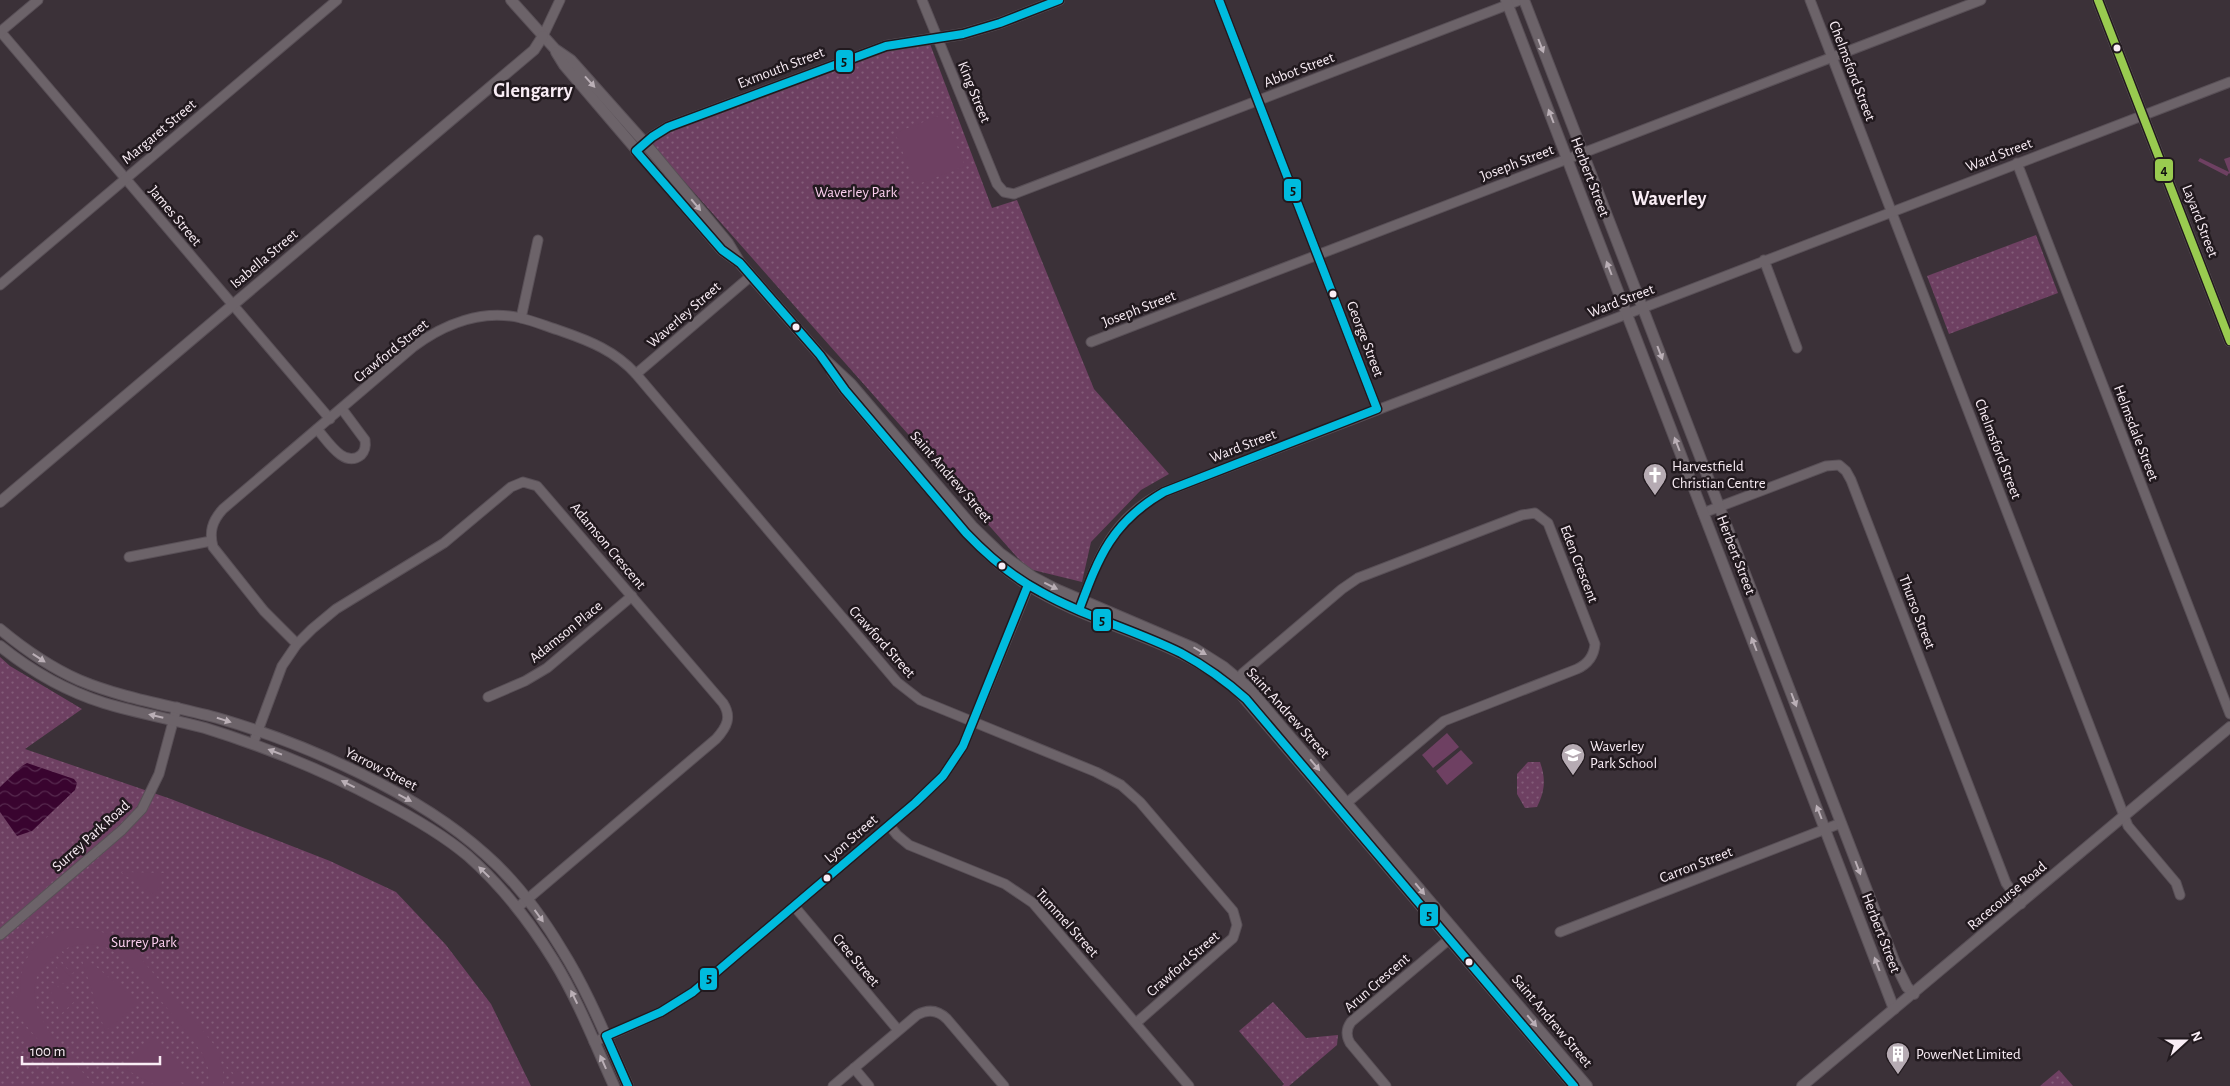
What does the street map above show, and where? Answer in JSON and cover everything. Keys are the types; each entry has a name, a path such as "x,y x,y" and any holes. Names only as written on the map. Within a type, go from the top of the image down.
{"street":[{"path":"0,32 38,0"},
{"name":"Margaret Street","path":"0,285 337,0"},
{"name":"Saint Andrew Street","path":"511,0 555,49 571,60 645,143 728,243 751,276 820,355 851,384 982,536 1000,553 1031,581 1080,605 1189,645 1215,660 1235,682 1258,697 1343,806 1580,1085"},
{"path":"543,36 560,0"},
{"name":"King Street","path":"922,0 992,174 1004,192"},
{"name":"Exmouth Street","path":"636,151 668,127 866,53 900,43 980,29 1059,0"},
{"name":"George Street","path":"1219,0 1377,409"},
{"name":"Abbot Street","path":"1004,192 1014,194 1022,192 1507,2 1520,0"},
{"name":"Herbert Street","path":"1524,0 1895,963 1907,987 1914,994"},
{"name":"Chelmsford Street","path":"1810,0 2124,817 2128,826 2176,883 2180,895"},
{"name":"Joseph Street","path":"1091,342 1982,0"},
{"name":"Layard Street","path":"2098,0 2230,341"},
{"name":"Herbert Street","path":"1507,2 1894,1009"},
{"name":"James Street","path":"0,32 330,419"},
{"name":"Isabella Street","path":"0,502 534,50 543,36"},
{"name":"Saint Andrew Street","path":"555,49 564,66 636,151 722,250 740,262"},
{"name":"Ward Street","path":"1080,605 1108,540 1130,514 1150,499 1377,409 2230,82"},
{"name":"Helmsdale Street","path":"2017,163 2230,714"},
{"path":"521,318 538,240"},
{"path":"1764,260 1797,348"},
{"name":"Waverley Street","path":"636,374 751,276"},
{"name":"Crawford Street","path":"211,540 212,524 222,510 414,347 444,327 480,316 504,316 521,318 597,344 618,357 636,374 897,682 920,700 1096,772 1121,785 1140,802 1233,911 1237,925 1233,938 1136,1022"},
{"path":"317,429 343,457 350,459 360,455 364,451 365,440 342,409"},
{"name":"Thurso Street","path":"1703,513 1826,466 1839,465 1846,471 1852,480 2006,883 2020,904"},
{"name":"Adamson Crescent","path":"253,744 282,666 297,644 328,614 444,543 511,487 522,482 537,486 545,493 723,703 728,721 726,727 716,739 517,908"},
{"name":"Eden Crescent","path":"1235,682 1342,589 1358,578 1522,514 1535,513 1548,523 1595,644 1592,656 1588,662 1576,669 1444,721 1343,806"},
{"path":"129,557 211,540 229,569 276,624 297,644"},
{"name":"Lyon Street","path":"594,1042 661,1012 685,998 915,803 943,776 959,753 973,722 1031,581"},
{"name":"Adamson Place","path":"488,697 525,681 547,668 632,596"},
{"name":"Yarrow Street","path":"0,629 47,663 80,680 121,694 177,707 258,731 350,770 435,816 487,856 526,899 552,935 574,970 628,1086"},
{"name":"Yarrow Street","path":"0,646 38,673 74,692 104,703 174,720 253,744 340,780 434,830 486,873 517,908 554,962 614,1086"},
{"path":"1766,674 1781,668"},
{"name":"Surrey Park Road","path":"0,936 137,815 156,782 177,707"},
{"name":"Racecourse Road","path":"1802,1086 2230,727"},
{"name":"Carron Street","path":"1560,932 1841,823"},
{"name":"Tummel Street","path":"889,825 909,845 1005,884 1024,896 1048,918 1189,1086"},
{"name":"Cree Street","path":"794,906 898,1030"},
{"name":"Arun Crescent","path":"1386,1086 1350,1043 1347,1037 1348,1028 1351,1022 1453,936"},
{"path":"833,1086 898,1030 922,1012 935,1012 942,1014 1004,1086"},
{"path":"854,1068 869,1086"}],"green space":[{"name":"Waverley Park","path":"927,36 992,208 1017,200 1094,389 1169,474 1141,490 1091,542 1082,582 1029,569 1016,556 645,137"},
{"path":"944,114 965,166 916,185 895,133"},
{"path":"2230,157 2230,174 2227,176 2198,161 2200,158 2229,172 2224,159"},
{"path":"2036,235 2058,293 1949,334 1927,276"},
{"name":"Surrey Park","path":"0,657 10,666 82,709 25,749 171,799 330,861 396,892 446,945 491,1004 531,1086 0,1086"},
{"path":"1447,733 1459,747 1433,768 1422,755"},
{"path":"1461,750 1473,763 1447,785 1436,771"},
{"path":"1528,762 1540,762 1544,785 1537,807 1525,808 1517,794 1517,774"},
{"path":"123,870 126,872 166,873 155,896 122,873"},
{"path":"75,928 91,929 112,935 130,946 208,1037 236,1073 239,1071 246,1079 238,1085 231,1077 234,1074 219,1057 223,1071 223,1086 209,1086 208,1068 202,1053 184,1028 142,979 116,953 106,947 83,944 71,946 61,951 76,970 72,974 56,954 40,970 35,987 36,1005 44,1023 69,1057 95,1086 77,1086 8,1004 21,993 23,968 34,948 52,934"},
{"path":"80,953 139,1003 105,1031 81,957 79,956"},
{"path":"56,961 72,979 60,985"},
{"path":"46,979 77,999 61,1014 46,981"},
{"path":"1273,1002 1306,1038 1338,1035 1337,1045 1289,1086 1282,1086 1284,1084 1239,1031"},
{"path":"21,1025 71,1086 67,1086 17,1029"},
{"path":"153,1036 201,1086 174,1081 177,1086 157,1086 121,1067 147,1041 149,1043"},
{"path":"2059,1070 2073,1086 2040,1086"}],"water":[{"path":"27,763 74,779 77,783 75,790 32,831 17,836 0,812 0,787"}],"transit line":[{"name":"5","path":"1059,0 1000,23 963,34 886,46 668,127 652,137 636,151 722,250 740,263 820,355 845,390 966,533 992,558 1020,580 1058,601 1181,653 1215,674 1246,699 1574,1086"},
{"name":"5","path":"1079,610 1093,573 1110,542 1120,528 1146,503 1164,492 1377,409 1219,0"},
{"name":"4","path":"2098,0 2230,341"},
{"name":"5","path":"628,1086 606,1036 661,1012 693,992 915,803 943,776 963,746 1028,585"}],"place":[{"name":"Harvestfield Christian Centre","path":"1655,496"},
{"name":"Waverley Park School","path":"1573,776"},
{"name":"PowerNet Limited","path":"1898,1075"}],"district":[{"name":"Glengarry","path":"533,91"},
{"name":"Waverley","path":"1669,199"}]}
